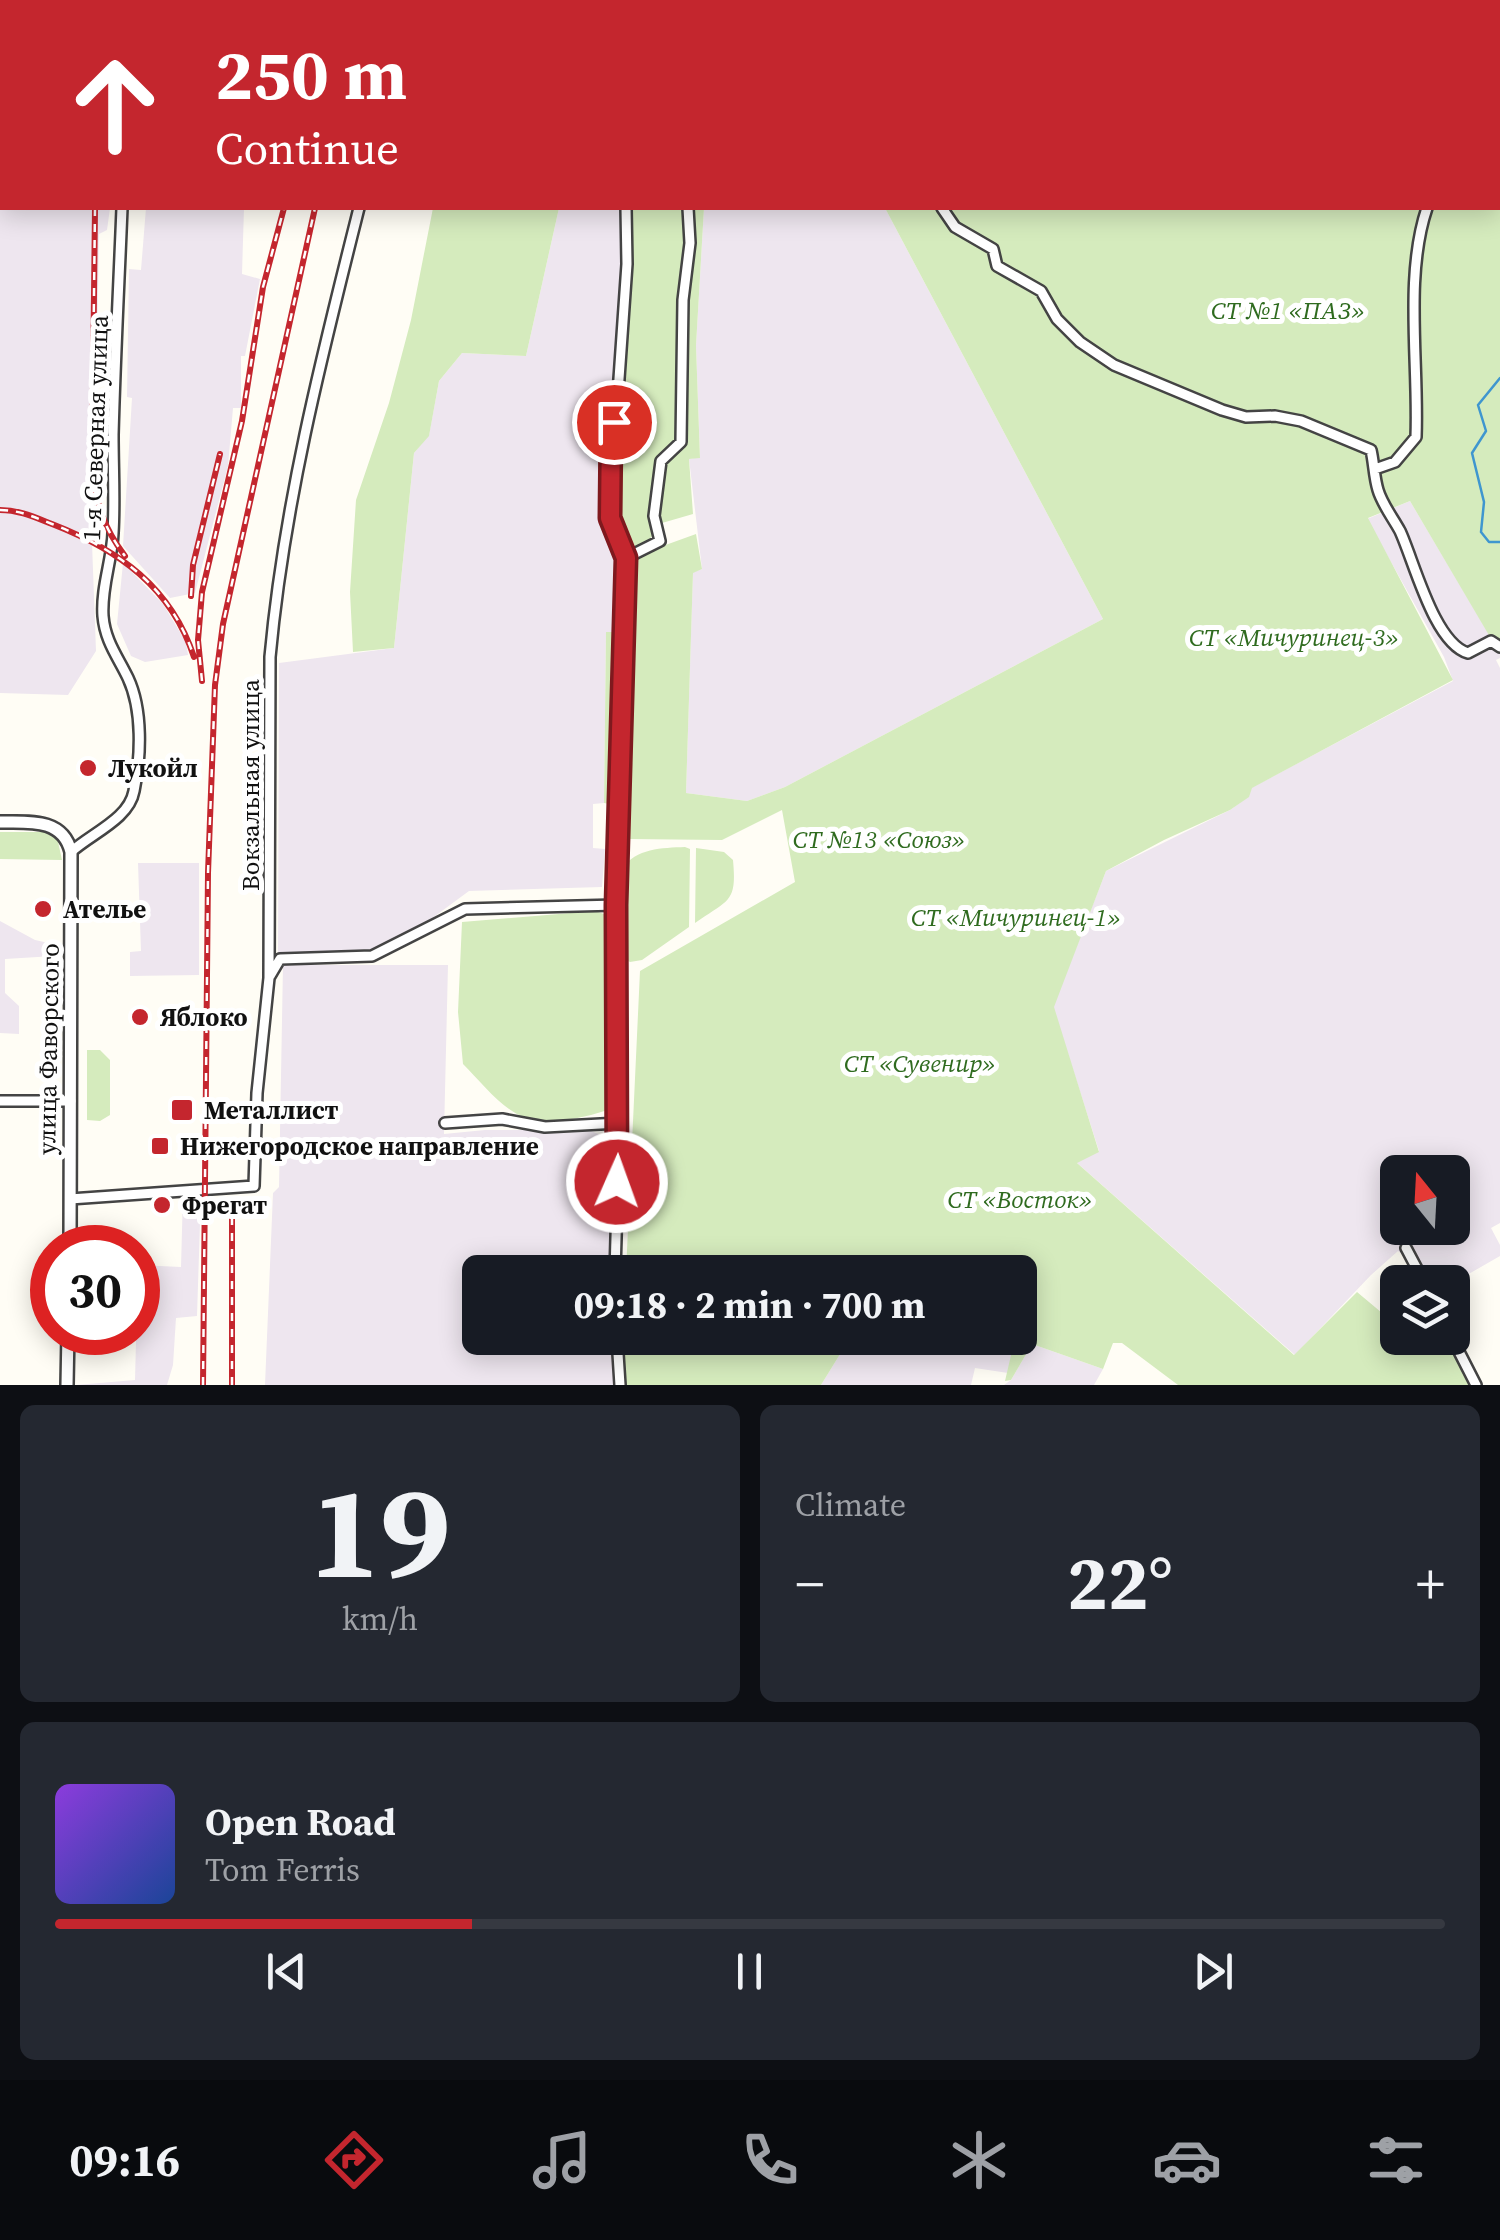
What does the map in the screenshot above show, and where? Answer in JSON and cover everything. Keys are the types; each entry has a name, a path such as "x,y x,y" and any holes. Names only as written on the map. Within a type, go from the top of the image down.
{"street":[{"name":"1-я Северная улица","path":"71,852 122,814 130,806 134,790 138,712 127,676 108,640 103,604 114,532 122,210"},
{"name":"Вокзальная улица","path":"70,1198 254,1186 256,1094 269,978 270,656 274,616 292,494 359,210"},
{"path":"615,1255 619,1123 616,905 626,558 610,518 608,498 611,428 619,412 626,210"},
{"path":"626,558 660,541 654,516 661,461 680,442 683,300 690,243 688,210"},
{"path":"943,210 955,226 992,249 997,266 1041,292 1058,319 1080,342 1114,364 1222,410 1246,417 1275,416 1301,421 1371,450 1378,492 1446,632 1458,650 1468,652 1491,642 1500,647"},
{"path":"1375,469 1395,462 1416,437 1416,275 1419,230 1425,210"},
{"path":"0,822 53,826 68,840 71,852"},
{"name":"улица Фаворского","path":"70,1225 71,852"},
{"path":"269,978 280,959 372,956 465,909 616,905"},
{"path":"0,1101 70,1102"},
{"path":"444,1123 502,1119 545,1127 619,1123"},
{"path":"1406,1248 1415,1265"},
{"path":"67,1385 68,1355"},
{"path":"618,1355 620,1385"},
{"path":"1461,1355 1476,1385"}],"shaded area":[{"path":"0,210 110,210 107,230 99,234 95,468 101,503 92,507 89,541 96,651 68,695 0,693"},
{"path":"146,210 244,210 242,274 260,279 245,356 241,356 241,408 233,408 228,466 195,593 170,598 123,546 132,398 127,397 129,269 141,270"},
{"path":"559,210 623,210 625,263 610,535 619,556 617,632 606,633 604,803 593,804 593,848 605,849 602,887 469,891 431,919 371,950 278,954 279,663 394,648 414,453 429,435 439,381 462,353 526,356"},
{"path":"704,210 886,210 1103,619 785,787 747,801 686,793 693,572 702,569 689,459 700,457 696,346"},
{"path":"1410,501 1490,636 1500,641 1500,658 1496,660 1500,668 1500,1223 1491,1228 1500,1245 1500,1256 1470,1273 1470,1265 1419,1265 1409,1245 1380,1265 1295,1355 1076,1162 1099,1151 1053,1007 1106,871 1230,810 1248,797 1251,788 1453,681 1444,657 1367,519"},
{"path":"123,563 163,604 186,642 188,655 145,662 131,656 117,624"},
{"path":"138,863 199,863 199,975 130,976 130,952 141,951"},
{"path":"0,921 35,940 53,944 54,956 5,959 5,993 19,1006 19,1034 0,1033"},
{"path":"283,965 448,965 444,1134 589,1130 603,1136 611,1163 611,1255 462,1255 462,1355 615,1355 616,1385 265,1385 273,1193 279,1187"},
{"path":"183,1193 201,1193 197,1316 176,1318 173,1365 167,1385 76,1385 135,1380 136,1355 160,1355 160,1266 181,1267"},
{"path":"1037,1346 1103,1369 1094,1385 1004,1385 1026,1355 1037,1355"},
{"path":"840,1355 1012,1355 1008,1373 975,1368 971,1385 821,1385"}],"green space":[{"path":"433,210 559,210 526,356 462,353 439,381 429,436 414,453 394,648 353,652 350,592 356,500 389,403 411,320"},
{"path":"623,210 704,210 696,346 700,458 689,459 693,514 662,523 646,544 619,556 607,515 625,263"},
{"path":"886,210 1500,210 1500,641 1490,637 1410,501 1368,518 1453,680 1252,788 1249,797 1230,810 1106,871 1054,1007 1099,1152 1077,1163 1294,1355 1357,1292 1380,1311 1380,1355 1454,1355 1470,1385 1178,1385 1122,1343 1113,1343 1103,1369 1037,1346 1037,1255 627,1255 640,971 795,882 782,810 722,840 629,839 626,833 629,593 634,563 649,551 696,534 702,569 693,573 686,793 747,801 785,787 1103,619"},
{"path":"606,632 617,632 615,805 604,803"},
{"path":"0,832 47,832 57,837 62,860 0,859"},
{"path":"696,848 724,852 733,860 734,885 723,904 695,923"},
{"path":"690,849 689,927 642,960 630,962 623,958 622,869 642,853"},
{"path":"595,911 607,915 612,925 613,1108 565,1120 528,1118 503,1104 463,1064 458,1012 462,922"},
{"path":"87,1050 100,1050 110,1060 110,1115 100,1121 87,1120"},
{"path":"624,1355 840,1355 821,1385 623,1384"},
{"path":"1011,1355 1026,1355 1011,1380 1005,1381"}],"waterway":[{"path":"1500,378 1478,405 1486,431 1472,453 1484,502 1481,532 1489,542 1500,542"}],"railway":[{"path":"95,210 92,468 102,514 125,556"},
{"path":"202,681 198,640 202,592 242,421 263,287 283,210"},
{"path":"203,1385 208,873 215,685 223,624 315,210"},
{"path":"191,596 193,565 220,454"},
{"path":"0,510 20,513 76,534 140,574 172,610 194,657"},
{"path":"232,1213 232,1385"}],"place":[{"name":"Лукойл","path":"88,768"},
{"name":"Ателье","path":"43,909"},
{"name":"Яблоко","path":"140,1017"},
{"name":"Металлист","path":"182,1110"},
{"name":"Нижегородское направление","path":"160,1146"},
{"name":"Фрегат","path":"162,1205"}],"route":[{"path":"614,422 608,498 610,518 626,558 616,905 617,1182"}],"park label":[{"name":"СТ №1 «ПАЗ»","path":"1288,310"},
{"name":"СТ «Мичуринец-3»","path":"1294,637"},
{"name":"СТ №13 «Союз»","path":"879,839"},
{"name":"СТ «Мичуринец-1»","path":"1016,917"},
{"name":"СТ «Сувенир»","path":"920,1063"},
{"name":"СТ «Восток»","path":"1020,1199"}]}
